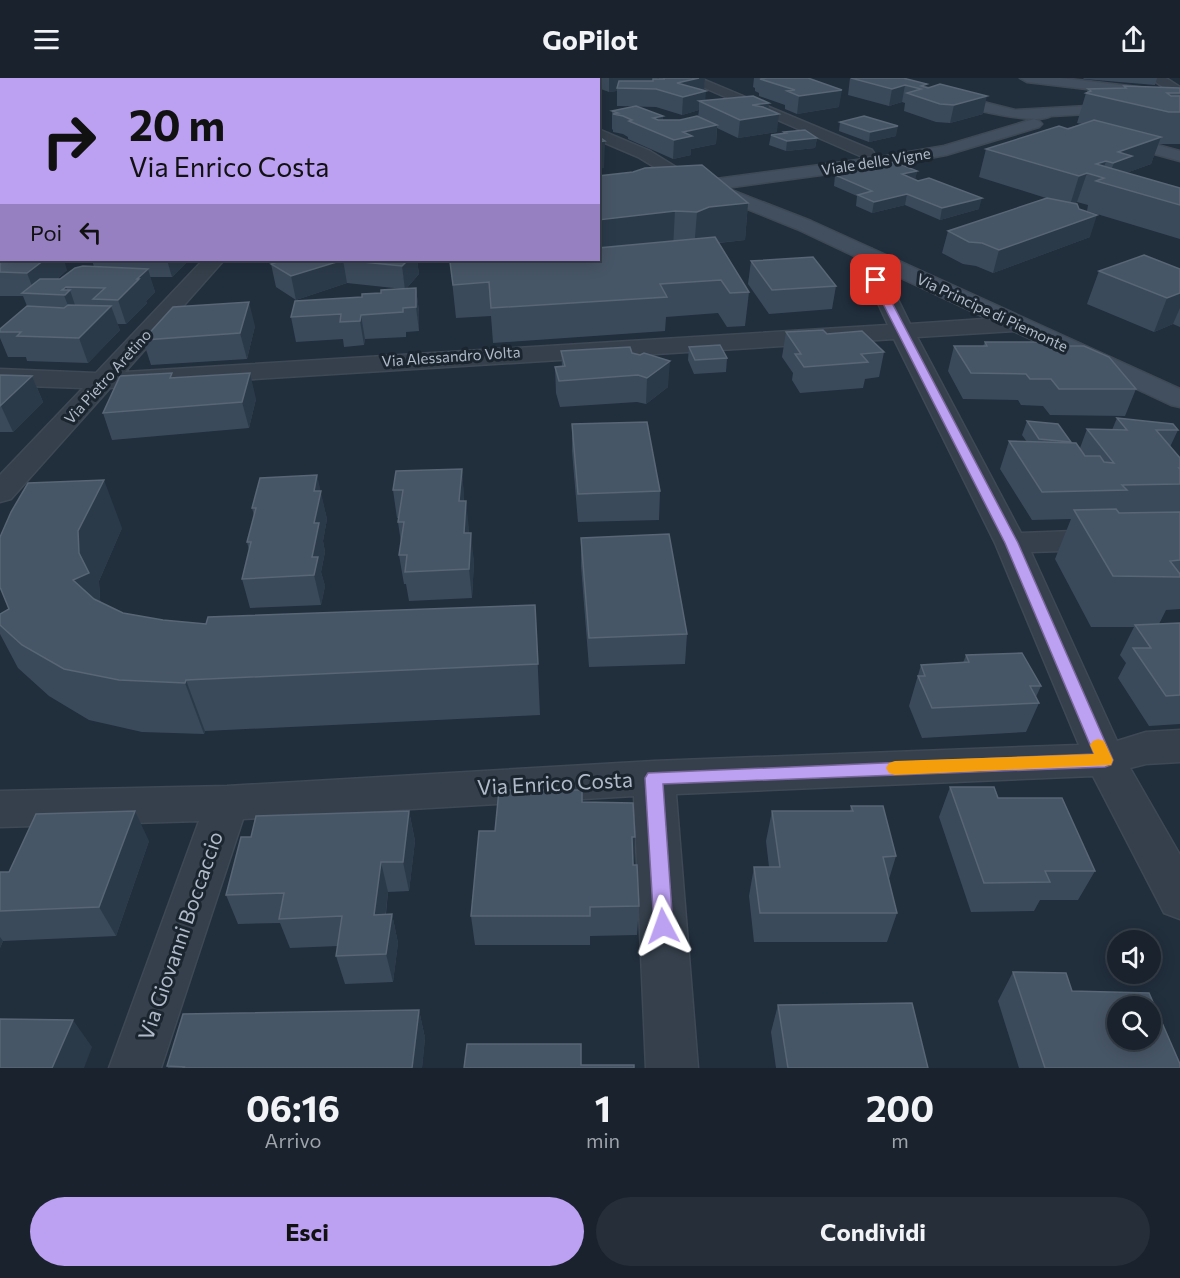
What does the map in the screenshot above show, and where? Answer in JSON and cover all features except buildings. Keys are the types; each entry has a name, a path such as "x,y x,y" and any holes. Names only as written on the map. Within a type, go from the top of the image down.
{"street":[{"path":"689,78 866,153"},
{"path":"872,78 1014,116"},
{"path":"1027,78 1179,100"},
{"path":"1157,78 1177,91 1179,100"},
{"path":"1161,108 1179,100"},
{"name":"Viale delle Vigne","path":"686,179 775,177 842,168 946,150 1043,120 1081,112 1137,108 1169,104 1179,100"},
{"name":"Viale delle Vigne","path":"686,179 926,142 1014,116 1043,120"},
{"path":"1043,120 1069,127"},
{"name":"Via Principe di Piemonte","path":"600,135 644,154 686,179 804,225 1180,399"},
{"path":"1100,135 1180,156"},
{"path":"775,177 804,225"},
{"path":"865,253 876,280 1011,543 1105,760 1180,898"},
{"name":"Via Pietro Aretino","path":"0,493 213,261"},
{"name":"Via Alessandro Volta","path":"0,377 105,381 901,329 1014,324"},
{"path":"1011,543 1180,537"},
{"name":"Via Enrico Costa","path":"0,809 227,803 654,778 1105,760 1146,748 1180,746"},
{"path":"654,778 672,1068"},
{"name":"Via Giovanni Boccaccio","path":"135,1068 227,803"}],"slow traffic":[{"path":"895,768 1105,760 1098,745"}],"route":[{"path":"663,926 654,778 1105,760 1011,543 876,280"}]}
